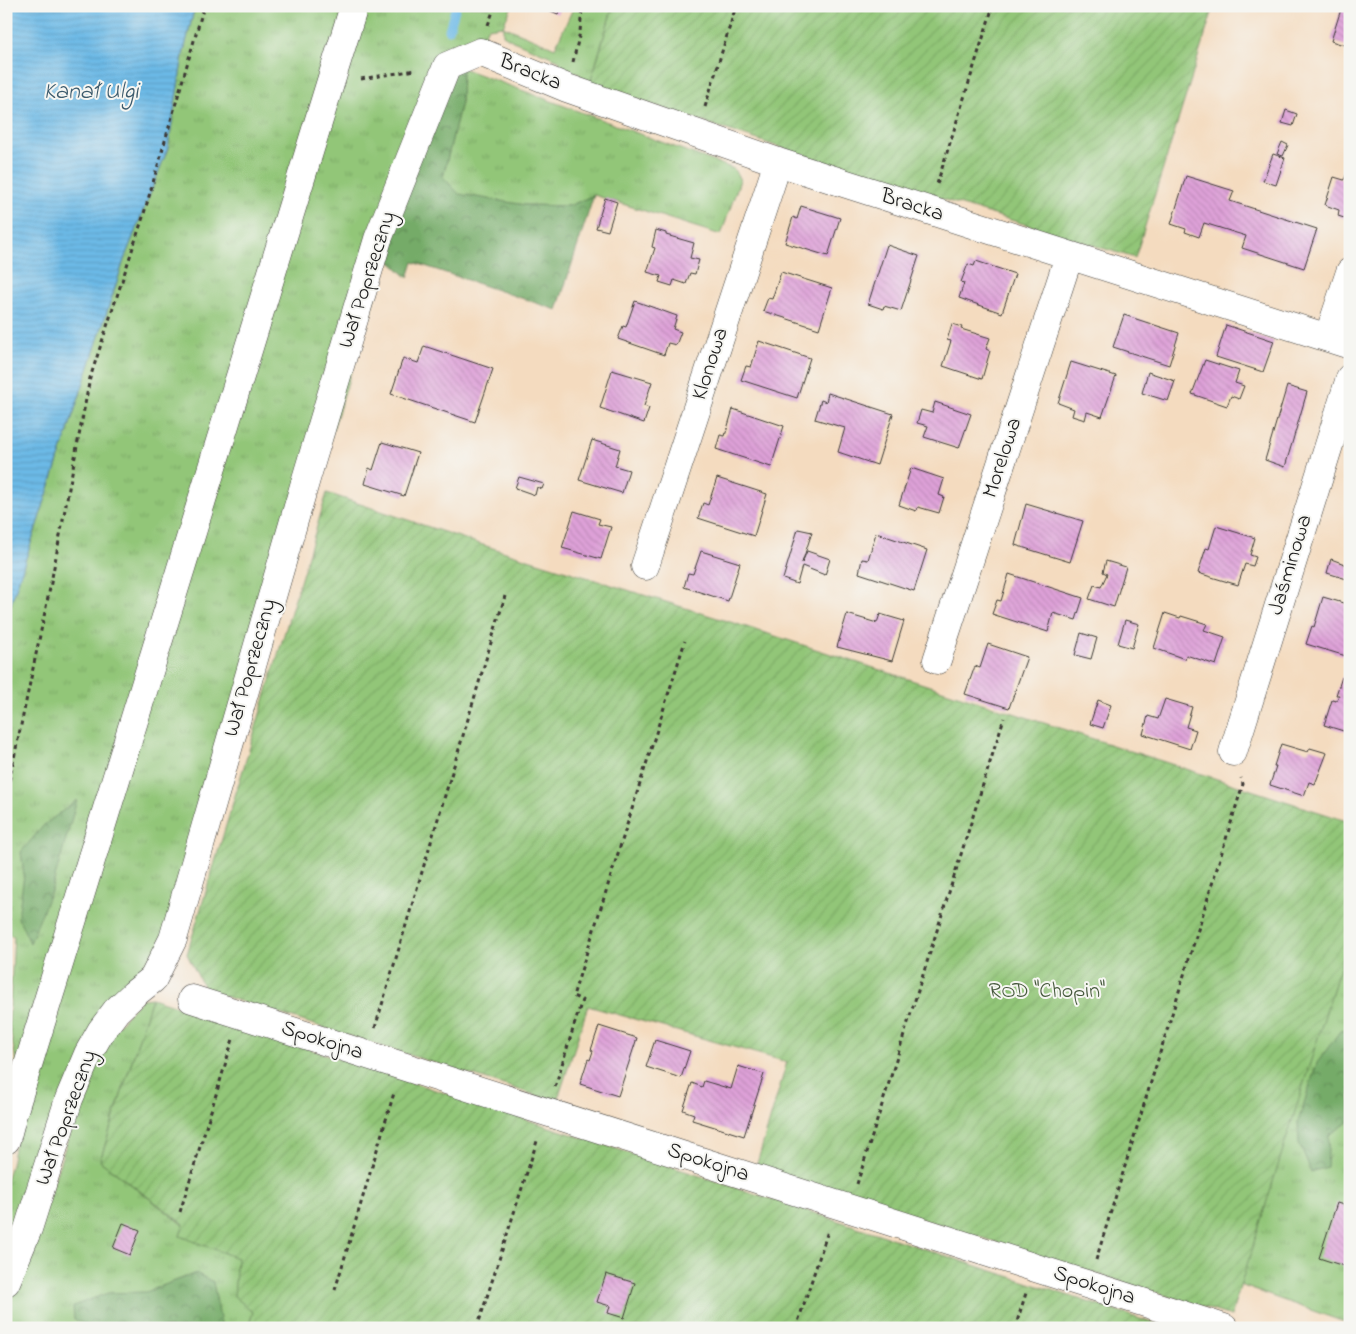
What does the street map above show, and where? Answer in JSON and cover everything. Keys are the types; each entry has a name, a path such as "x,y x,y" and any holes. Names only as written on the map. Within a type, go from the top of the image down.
{"street":[{"path":"9,1128 354,6"},
{"name":"Bracka","path":"447,66 480,52 567,88 778,162 1339,342"},
{"name":"Wał Poprzeczny","path":"6,1282 28,1229 69,1099 88,1054 100,1031 116,1011 153,979 174,938 297,508 378,239 447,66"},
{"name":"Klonowa","path":"644,566 778,162"},
{"name":"Morelowa","path":"937,660 1068,256"},
{"path":"1339,342 1350,272"},
{"name":"Jaśminowa","path":"1232,752 1350,378"},
{"name":"Spokojna","path":"192,999 1224,1328"},
{"path":"6,1070 12,1103 9,1128"}],"path":[{"path":"6,796 50,588 90,378 144,217 204,6"},
{"path":"567,88 580,32 582,6"},
{"path":"697,134 736,6"},
{"path":"929,211 993,6"},
{"path":"330,84 447,66"},
{"path":"367,1055 505,596"},
{"path":"477,1328 582,1000 572,996 685,641"},
{"path":"796,1328 843,1206 1004,718"},
{"path":"1088,1284 1243,784 1232,752"},
{"path":"6,850 6,903 10,924 6,933"},
{"path":"180,1212 241,1015"},
{"path":"335,1290 403,1066"},
{"path":"1015,1328 1034,1267"}],"green space":[{"path":"195,6 512,6 503,26 487,28 480,52 447,66 173,939 118,997 6,1268 6,1179 11,1165 20,1115 18,1073 9,1023 14,936 6,935 6,619 125,257 168,148 183,55"},
{"path":"574,6 613,6 590,84 577,73 561,68 559,60 503,35 503,26 555,48"},
{"path":"613,6 1214,6 1135,258 854,172 590,84"},
{"path":"453,66 462,68 461,102 443,177 459,194 525,205 569,206 594,195 557,310 413,262 408,278 382,254"},
{"path":"462,68 734,169 740,180 721,235 594,195 569,206 525,205 459,195 443,177 461,102"},
{"name":"ROD \"Chopin\"","path":"327,493 483,545 772,635 1350,822 1350,935 1231,1316 756,1167 787,1062 588,1006 557,1102 205,990 187,954"},
{"path":"77,800 52,888 30,943 18,917 24,875 21,852 44,825"},
{"path":"1350,935 1350,1324 1240,1285"},
{"path":"152,998 100,1161 184,1225 180,1236 238,1258 234,1296 253,1312 248,1328 6,1328 6,1301 33,1243 99,1047 142,999"},
{"path":"152,998 1168,1328 248,1328 253,1312 234,1296 237,1258 180,1236 184,1224 100,1161"},
{"path":"1350,1029 1350,1121 1329,1135 1327,1167 1311,1172 1299,1143 1298,1122 1317,1063 1340,1031"},
{"path":"196,1273 213,1282 222,1328 93,1328 74,1319 73,1306 108,1293 146,1292"}],"water":[{"name":"Kanał Ulgi","path":"6,6 195,6 183,55 168,148 125,257 6,619"}],"building":[{"path":"548,6 561,8 558,14 546,9"},
{"path":"1342,6 1350,6 1350,47 1331,41"},
{"path":"1286,110 1297,114 1293,126 1282,123"},
{"path":"1282,142 1288,145 1283,156 1277,154"},
{"path":"1273,154 1285,158 1276,185 1263,181"},
{"path":"1348,171 1350,171 1350,220 1338,216 1339,210 1325,205 1334,177 1344,180"},
{"path":"1186,176 1234,191 1230,201 1317,229 1304,268 1242,248 1246,236 1204,223 1199,237 1185,232 1186,229 1171,224"},
{"path":"605,198 617,202 608,231 596,228"},
{"path":"801,206 840,218 828,256 785,243 793,217 797,219"},
{"path":"656,230 694,243 690,258 699,260 695,274 690,273 686,284 674,280 672,286 659,282 661,276 647,272 655,248 652,247"},
{"path":"887,245 919,256 901,311 884,306 883,309 868,304"},
{"path":"976,261 1015,274 1002,313 959,298 964,283 961,282 968,264 974,266"},
{"path":"781,272 832,288 819,329 763,311 768,298 772,299"},
{"path":"635,301 677,316 673,329 681,332 676,345 668,343 664,355 618,339 623,326 626,327"},
{"path":"1124,315 1179,333 1169,365 1113,347"},
{"path":"952,324 962,327 961,329 990,338 986,349 990,351 982,379 943,366 951,341 947,340"},
{"path":"1226,325 1274,341 1263,372 1216,357"},
{"path":"759,341 810,358 797,398 741,380 746,366 751,367"},
{"path":"424,346 493,369 475,422 391,394 403,358 418,363"},
{"path":"1205,360 1239,371 1235,383 1244,386 1239,399 1231,396 1227,406 1192,394"},
{"path":"1071,362 1116,376 1102,417 1087,412 1085,420 1072,416 1074,409 1058,403"},
{"path":"612,370 652,382 644,406 649,408 644,423 600,408"},
{"path":"1148,372 1175,381 1168,401 1142,393"},
{"path":"1287,386 1307,392 1285,467 1265,460"},
{"path":"828,393 893,414 877,465 838,452 845,428 815,419 821,400 826,402"},
{"path":"935,402 971,414 959,448 924,437 928,426 917,423 921,410 932,413"},
{"path":"733,409 784,426 771,467 716,449 720,435 725,436"},
{"path":"592,440 620,449 615,466 629,470 622,493 579,480"},
{"path":"382,442 418,453 404,496 365,484 369,468 373,470"},
{"path":"911,468 944,479 939,495 944,497 939,513 918,507 916,511 899,505"},
{"path":"519,477 544,484 542,489 537,487 535,495 515,488"},
{"path":"717,478 767,494 754,536 698,518 703,503 708,505"},
{"path":"1026,504 1083,521 1070,562 1015,545"},
{"path":"574,511 600,519 598,524 611,527 601,559 562,548"},
{"path":"1216,526 1255,538 1250,555 1256,557 1253,566 1245,564 1238,585 1198,573 1206,548 1209,549"},
{"path":"798,529 812,532 802,563 807,551 830,559 825,575 802,566 797,584 783,579"},
{"path":"876,533 927,550 914,591 859,573 862,559 868,560"},
{"path":"701,551 740,563 728,601 684,587 688,573 693,574"},
{"path":"1331,559 1350,566 1350,580 1327,573"},
{"path":"1106,561 1126,567 1114,607 1089,599 1094,585 1101,587 1107,574 1103,572"},
{"path":"1009,574 1083,598 1076,620 1053,613 1048,632 992,614 997,600 1001,601"},
{"path":"1323,597 1350,605 1350,644 1346,656 1306,644 1312,626 1314,627"},
{"path":"1165,613 1207,624 1204,630 1225,637 1216,665 1186,655 1185,659 1154,648"},
{"path":"847,614 877,623 880,614 904,621 892,661 837,647"},
{"path":"1125,620 1139,624 1132,648 1118,644"},
{"path":"1081,633 1097,638 1091,659 1075,655"},
{"path":"988,644 1027,657 1009,708 965,694 975,666 980,668"},
{"path":"1342,677 1350,680 1350,733 1324,725 1332,700 1336,701 1339,695 1336,695"},
{"path":"1165,699 1192,707 1186,727 1196,730 1190,749 1143,734 1148,716 1158,719"},
{"path":"1098,700 1111,705 1103,728 1090,724"},
{"path":"1281,744 1308,752 1310,748 1327,753 1315,784 1309,782 1304,796 1270,785"},
{"path":"599,1026 637,1038 618,1096 580,1084 588,1059 590,1060 593,1051 591,1050"},
{"path":"655,1040 690,1051 681,1078 646,1067"},
{"path":"738,1066 764,1074 744,1136 692,1120 694,1114 683,1110 692,1083 702,1087 704,1081 731,1089"},
{"path":"1337,1203 1350,1207 1350,1268 1319,1258"},
{"path":"123,1223 140,1230 130,1255 113,1248"},
{"path":"606,1274 635,1283 624,1318 608,1313 610,1306 597,1302"}],"waterway":[{"path":"449,30 456,6"}]}
